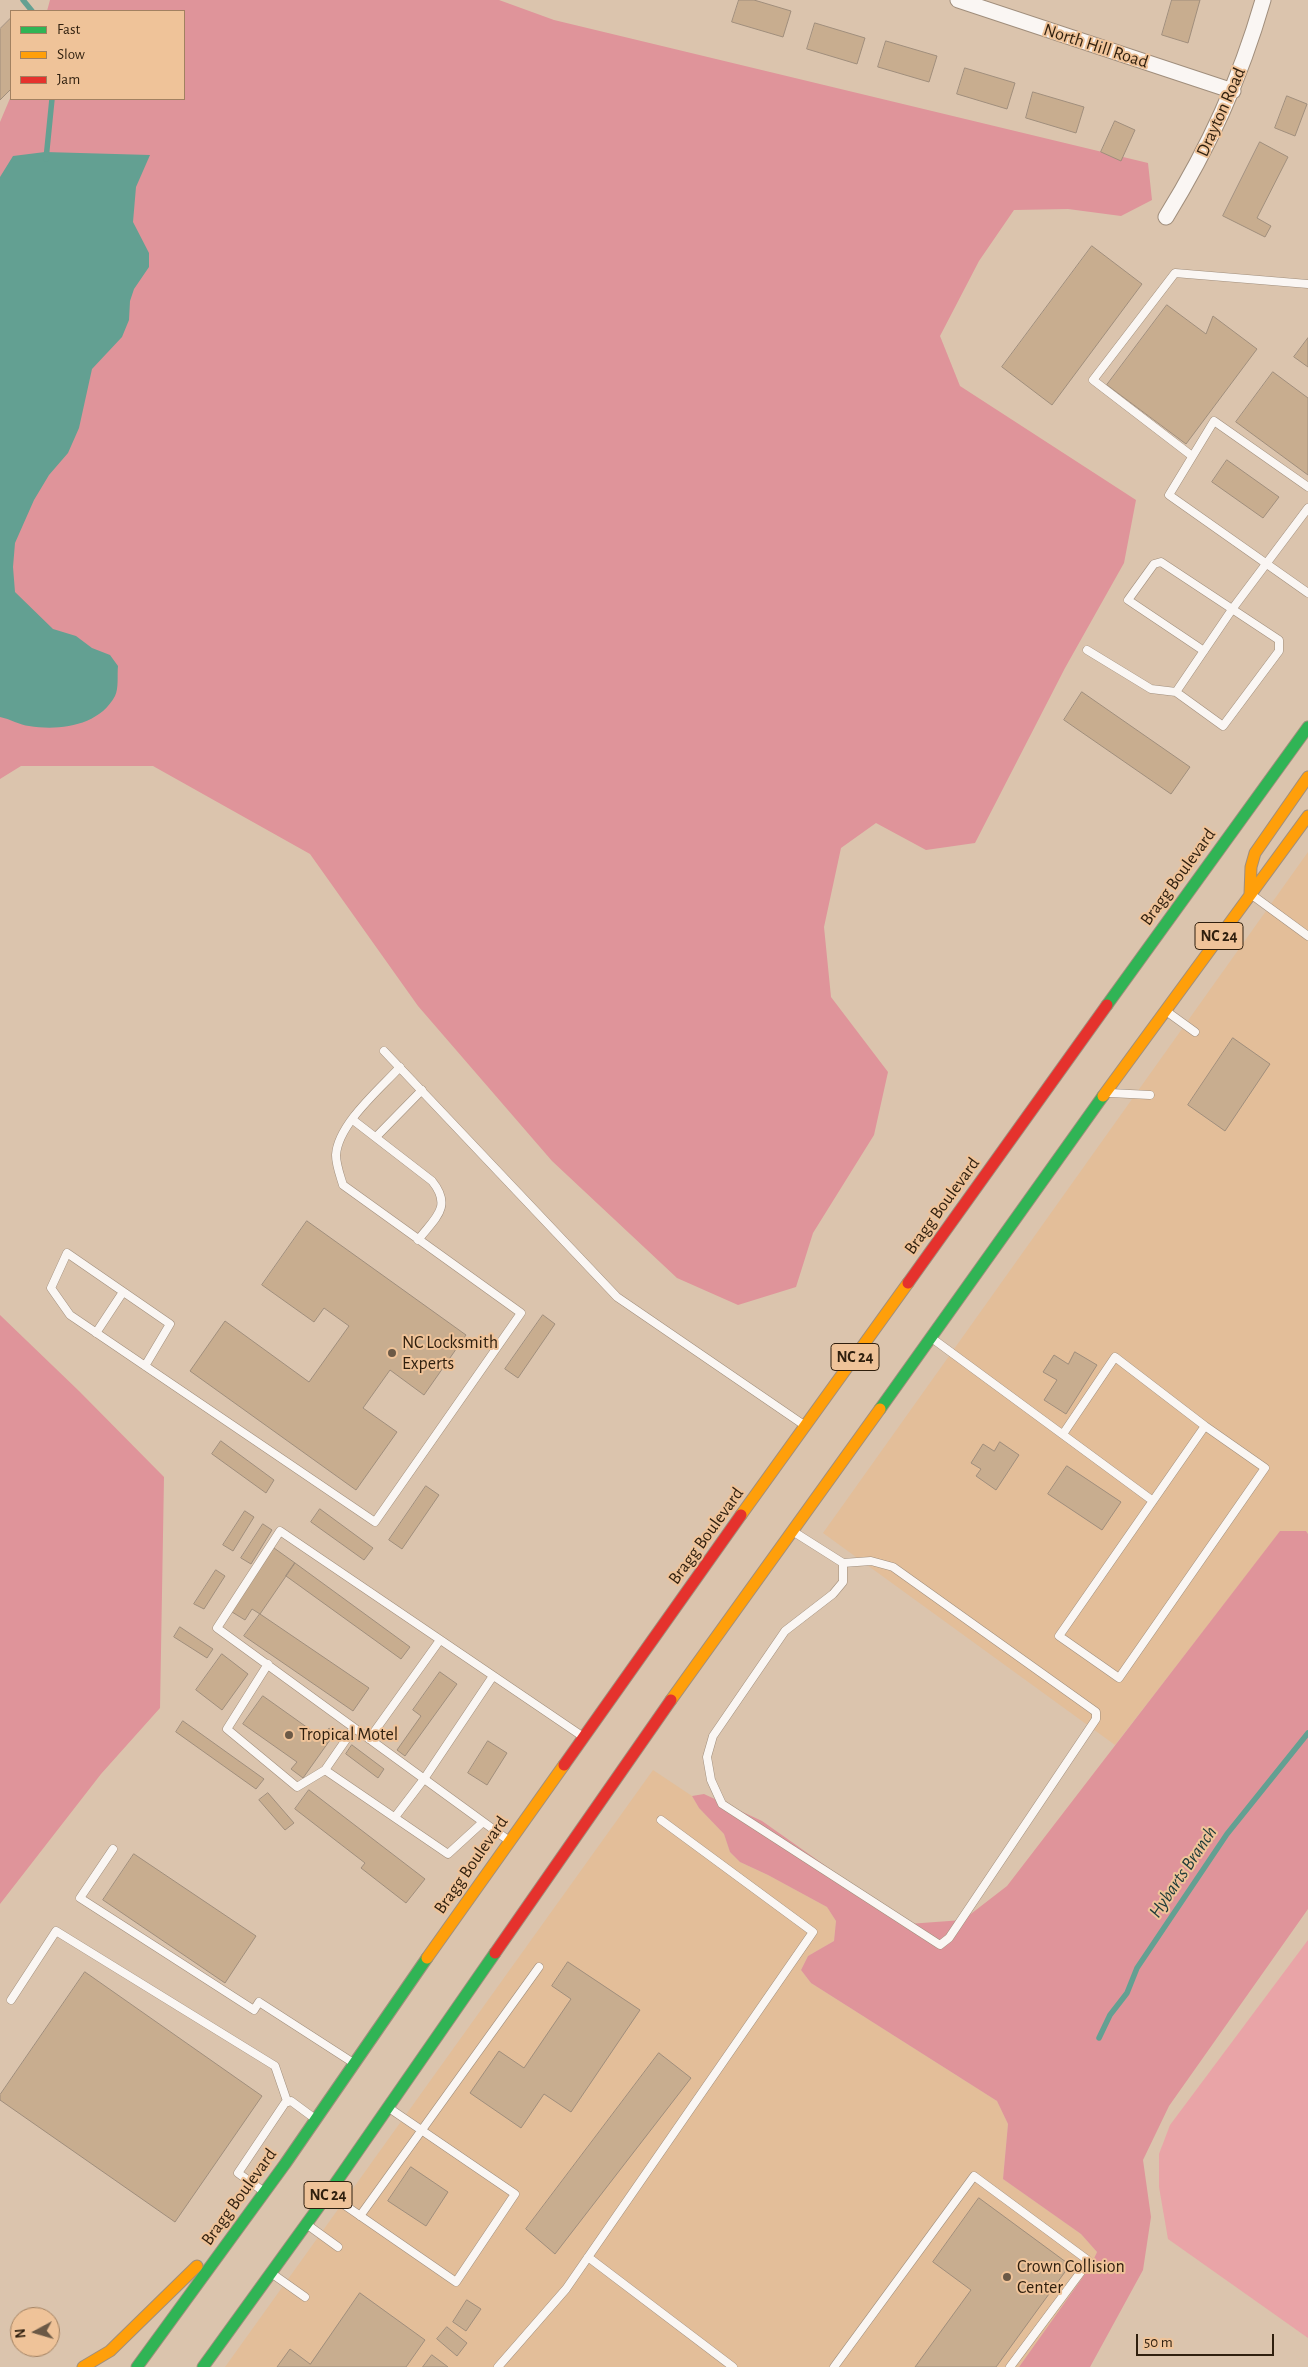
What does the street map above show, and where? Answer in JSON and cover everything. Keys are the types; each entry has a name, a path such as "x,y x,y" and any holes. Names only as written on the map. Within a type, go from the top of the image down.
{"main road":[{"name":"Bragg Boulevard","path":"137,2367 265,2192 583,1737 1108,1003 1308,728"},
{"path":"1250,894 1251,867 1255,853 1308,777"},
{"name":"NC 24","path":"203,2367 328,2194 627,1762 792,1531 1165,1010 1250,894 1306,823"},
{"path":"83,2367 110,2351 246,2217"}],"street":[{"name":"North Hill Road","path":"958,0 1233,91"},
{"name":"Drayton Road","path":"1166,217 1192,174 1233,91 1250,44 1262,0"}],"lane":[{"path":"1192,456 1094,380 1175,273 1308,284"},
{"path":"1308,487 1214,421 1169,495 1308,593"},
{"path":"1176,692 1233,608 1308,508"},
{"path":"1087,650 1151,688 1176,692 1222,726 1279,651 1279,640 1161,562 1154,564 1128,600 1204,651"},
{"path":"1250,894 1308,936"},
{"path":"1165,1010 1195,1032"},
{"path":"384,1051 617,1297 806,1426"},
{"path":"145,1366 170,1324 67,1253 51,1288 70,1315 96,1333 375,1522 521,1313 343,1185 336,1154 343,1130 400,1067"},
{"path":"376,1137 422,1090"},
{"path":"1105,1093 1150,1095"},
{"path":"353,1120 432,1181 441,1193 443,1203 439,1212 418,1240"},
{"path":"96,1333 123,1292"},
{"path":"931,1337 1153,1500"},
{"path":"1063,1434 1115,1357 1205,1426 1265,1468 1119,1678 1059,1636 1205,1426"},
{"path":"510,1842 217,1628 280,1531 583,1737"},
{"path":"792,1531 843,1563 871,1561 894,1567 1096,1712 1096,1719 1069,1760 949,1938 940,1945 722,1804 711,1780 707,1757 713,1736 785,1631 833,1594 843,1582 843,1563"},
{"path":"369,1739 440,1640"},
{"path":"268,1664 227,1729 297,1787 325,1770 354,1728"},
{"path":"395,1817 424,1779 493,1676"},
{"path":"325,1770 448,1854 483,1822"},
{"path":"498,2367 566,2289 813,1932 660,1820"},
{"path":"113,1848 80,1898 254,2010 259,2002 354,2064"},
{"path":"12,2000 56,1931 274,2066 287,2101 316,2119"},
{"path":"360,2216 539,1967"},
{"path":"265,2192 238,2173 287,2101"},
{"path":"328,2194 456,2282 515,2194 389,2107"},
{"path":"834,2367 974,2176 1089,2261 1010,2367"},
{"path":"306,2224 338,2247"},
{"path":"588,2257 733,2367"},
{"path":"271,2273 305,2297"}],"shaded area":[{"path":"50,0 499,0 554,20 1148,163 1152,200 1121,216 1068,209 1014,210 979,261 940,336 960,386 1136,500 1124,563 1065,668 975,843 926,850 876,823 841,848 824,927 831,997 888,1072 874,1135 813,1233 796,1287 738,1305 677,1278 552,1161 418,1006 310,854 153,766 21,766 0,779 0,122 10,98 10,100 185,100 185,10 47,10"},
{"path":"1308,852 1308,1534 1306,1531 1280,1532 1115,1745 823,1533"},
{"path":"0,1315 164,1477 160,1708 101,1774 0,1904"},
{"path":"1280,1531 1306,1531 1308,1534 1308,1909 1169,2106 1143,2160 1151,2217 1143,2270 1090,2367 1019,2367 1090,2267 1097,2252 1081,2234 1003,2179 1008,2124 997,2101 811,1983 801,1970 808,1956 834,1941 836,1921 827,1907 740,1862 730,1852 724,1834 699,1808 692,1796 704,1794 762,1821 908,1924 963,1920 1007,1886"},
{"path":"653,1770 692,1796 699,1808 724,1834 730,1852 740,1862 827,1907 836,1921 834,1941 808,1956 801,1970 811,1983 997,2101 1008,2124 1003,2179 1081,2234 1097,2252 1090,2267 1019,2367 225,2367"},
{"path":"1308,1940 1308,2338 1168,2239 1159,2187 1159,2154 1170,2125"}],"water":[{"path":"45,152 150,155 136,187 133,222 149,253 149,267 134,289 130,301 129,320 122,337 92,369 79,428 68,453 49,475 34,500 15,543 13,567 15,592 53,629 76,636 92,648 110,655 118,666 116,693 108,706 89,720 65,727 53,728 26,725 0,717 0,177 13,156"}],"building":[{"path":"739,0 754,0 791,11 783,37 732,22"},
{"path":"1172,0 1200,0 1188,43 1162,35"},
{"path":"10,19 10,90 0,100 0,29"},
{"path":"815,23 865,38 857,64 807,49"},
{"path":"886,41 937,56 929,82 878,67"},
{"path":"965,68 1015,83 1007,109 957,94"},
{"path":"1033,92 1084,107 1076,133 1026,118"},
{"path":"1287,96 1307,104 1295,136 1275,128"},
{"path":"1115,121 1135,130 1121,161 1101,152"},
{"path":"1260,142 1288,157 1257,218 1271,226 1265,237 1223,216"},
{"path":"1092,246 1142,284 1052,405 1002,367"},
{"path":"1167,305 1206,334 1213,316 1257,349 1186,444 1107,385"},
{"path":"1308,338 1308,367 1294,357"},
{"path":"1273,372 1308,398 1308,475 1236,422"},
{"path":"1227,460 1279,497 1263,518 1212,482"},
{"path":"1082,692 1190,767 1171,794 1064,720"},
{"path":"1233,1038 1270,1064 1225,1131 1188,1105"},
{"name":"NC Locksmith Experts","path":"307,1221 466,1335 424,1395 390,1370 363,1408 397,1432 356,1490 190,1371 225,1321 309,1382 349,1326 324,1308 314,1322 262,1285"},
{"path":"543,1315 555,1324 518,1378 505,1369"},
{"path":"1075,1352 1097,1365 1066,1414 1044,1400 1057,1380 1043,1372 1054,1355 1068,1364"},
{"path":"221,1441 274,1480 266,1493 212,1454"},
{"path":"1000,1442 1019,1455 996,1490 976,1476 981,1469 971,1463 983,1444 994,1451"},
{"path":"1067,1466 1121,1502 1102,1530 1048,1494"},
{"path":"426,1486 439,1495 402,1549 389,1540"},
{"path":"320,1509 373,1548 364,1560 311,1522"},
{"path":"245,1511 254,1517 233,1551 223,1545"},
{"path":"263,1524 272,1530 251,1564 241,1558"},
{"path":"274,1548 295,1563 260,1614 252,1609 245,1620 232,1612"},
{"path":"295,1563 410,1647 401,1659 286,1576"},
{"path":"216,1570 225,1576 204,1609 194,1604"},
{"path":"260,1614 369,1688 353,1711 244,1636"},
{"path":"180,1627 213,1649 207,1658 174,1637"},
{"path":"222,1654 248,1674 222,1710 196,1690"},
{"path":"440,1672 457,1684 405,1756 397,1750 421,1716 413,1710"},
{"name":"Tropical Motel","path":"263,1696 322,1738 329,1728 335,1733 303,1778 291,1769 297,1762 243,1724"},
{"path":"183,1721 264,1779 256,1789 176,1732"},
{"path":"488,1741 507,1753 487,1785 468,1773"},
{"path":"352,1745 384,1769 378,1778 346,1754"},
{"path":"309,1790 425,1879 406,1903 361,1868 365,1863 295,1809"},
{"path":"268,1793 294,1823 285,1830 259,1800"},
{"path":"134,1854 256,1936 225,1983 103,1900"},
{"path":"568,1962 640,2010 571,2112 544,2094 521,2128 470,2093 499,2051 524,2068 571,1999 552,1986"},
{"path":"85,1972 262,2096 175,2222 0,2100 0,2095"},
{"path":"659,2053 691,2078 555,2254 526,2229"},
{"path":"411,2167 448,2192 426,2226 388,2201"},
{"name":"Crown Collision Center","path":"979,2198 1070,2265 996,2367 915,2367 971,2290 933,2262"},
{"path":"360,2293 425,2340 406,2367 277,2367 290,2349 310,2364"},
{"path":"467,2300 481,2309 466,2331 453,2322"},
{"path":"447,2327 467,2343 457,2356 437,2339"},
{"path":"432,2355 448,2367 423,2367"}],"waterway":[{"path":"23,0 31,10"},
{"path":"46,159 52,100"},
{"name":"Hybarts Branch","path":"1099,2038 1110,2015 1127,1993 1137,1968 1227,1834 1308,1733"}],"traffic: fast":[{"path":"1107,1005 1308,727"},
{"path":"880,1409 1103,1096"},
{"path":"203,2367 328,2194 495,1953"},
{"path":"137,2367 285,2164 427,1958"}],"traffic: slow":[{"path":"1250,894 1251,867 1255,853 1308,777"},
{"path":"1103,1096 1308,816"},
{"path":"741,1515 908,1283"},
{"path":"671,1700 880,1409"},
{"path":"427,1958 564,1765"},
{"path":"83,2367 110,2351 197,2266"}],"traffic: jam":[{"path":"908,1283 1107,1005"},
{"path":"564,1765 741,1515"},
{"path":"495,1953 671,1700"}],"place":[{"name":"NC Locksmith Experts","path":"392,1353"},
{"name":"Tropical Motel","path":"289,1735"},
{"name":"Crown Collision Center","path":"1007,2277"}]}
